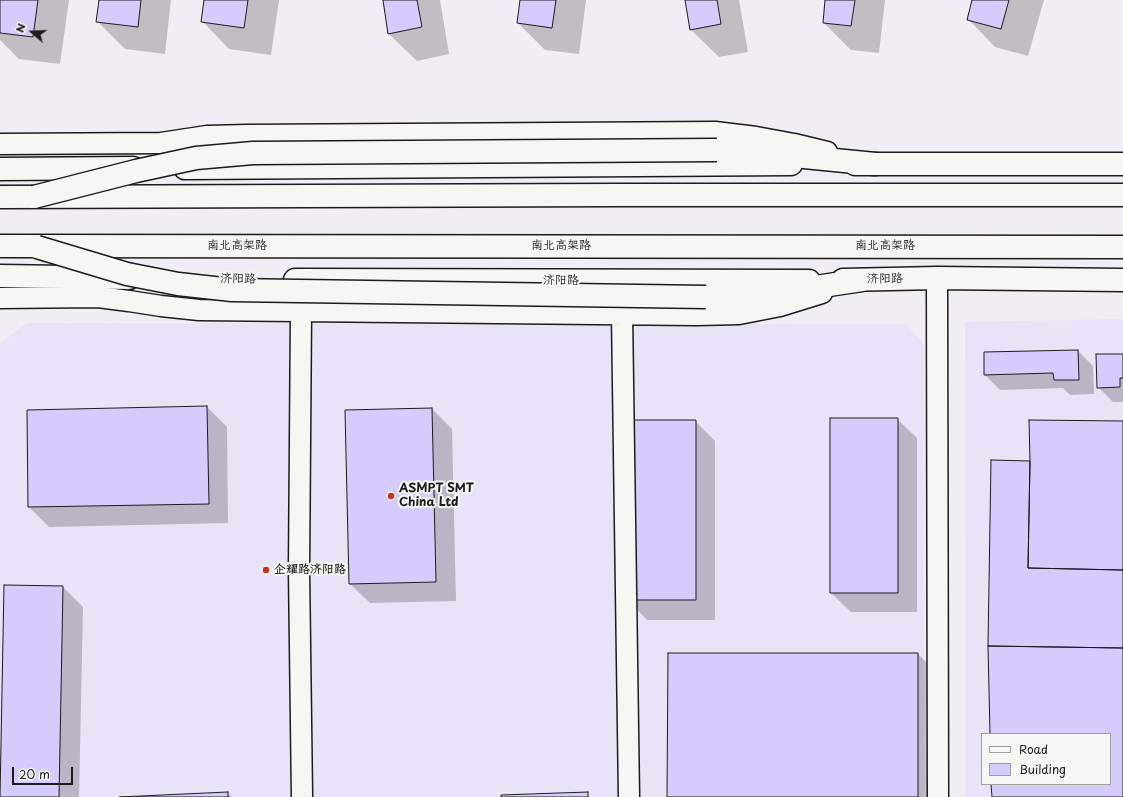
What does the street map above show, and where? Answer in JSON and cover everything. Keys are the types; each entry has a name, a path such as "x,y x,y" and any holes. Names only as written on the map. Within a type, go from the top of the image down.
{"main road":[{"path":"34,197 136,171 196,158 253,153 717,150 875,164"},
{"path":"0,169 1123,164"},
{"path":"0,197 1123,195"},
{"name":"南北高架路","path":"0,246 1123,247"},
{"path":"36,247 127,274 178,284 232,290 706,297 783,292 862,280"},
{"name":"济阳路","path":"0,276 296,280 760,282 937,278 1123,280"}],"street":[{"path":"0,144 161,144 207,136 247,135 715,132 756,137 794,144 875,164"},
{"path":"937,278 938,797"},
{"path":"0,298 98,298 200,310 697,315 739,314 780,306 862,280"},
{"path":"301,311 299,570 302,797"},
{"path":"622,314 629,797"}],"shaded area":[{"path":"1123,319 1123,797 966,797 965,322"},
{"path":"27,323 906,324 924,344 924,797 0,797 0,343"}],"building":[{"path":"0,0 38,0 33,37 0,33"},
{"path":"99,0 141,0 138,27 96,22"},
{"path":"204,0 248,0 244,28 201,22"},
{"path":"383,0 417,0 422,27 388,34"},
{"path":"520,0 556,0 552,28 517,23"},
{"path":"685,0 717,0 721,24 690,30"},
{"path":"825,0 855,0 851,26 823,23"},
{"path":"972,0 1009,0 1001,29 967,20"},
{"path":"1078,350 1079,380 1054,380 1053,373 984,375 984,352"},
{"path":"1096,354 1123,354 1123,378 1120,378 1120,387 1097,388"},
{"path":"207,406 209,504 28,507 27,410"},
{"name":"ASMPT SMT China Ltd","path":"432,408 436,582 349,584 345,410"},
{"path":"830,418 898,418 898,593 830,593"},
{"path":"627,420 696,420 696,600 627,600"},
{"path":"1029,420 1123,421 1123,570 1028,568 1030,461"},
{"path":"991,460 1030,461 1028,568 1123,570 1123,648 988,646"},
{"path":"4,585 63,586 59,797 0,797"},
{"path":"988,646 1123,648 1123,797 992,797 991,785 1111,785 1111,733 990,733"},
{"path":"668,653 918,653 918,797 667,797"},
{"path":"228,792 228,797 119,797"},
{"path":"588,792 588,797 501,797 501,795"}],"place":[{"name":"ASMPT SMT China Ltd","path":"391,496"},
{"name":"企耀路济阳路","path":"266,570"}]}
